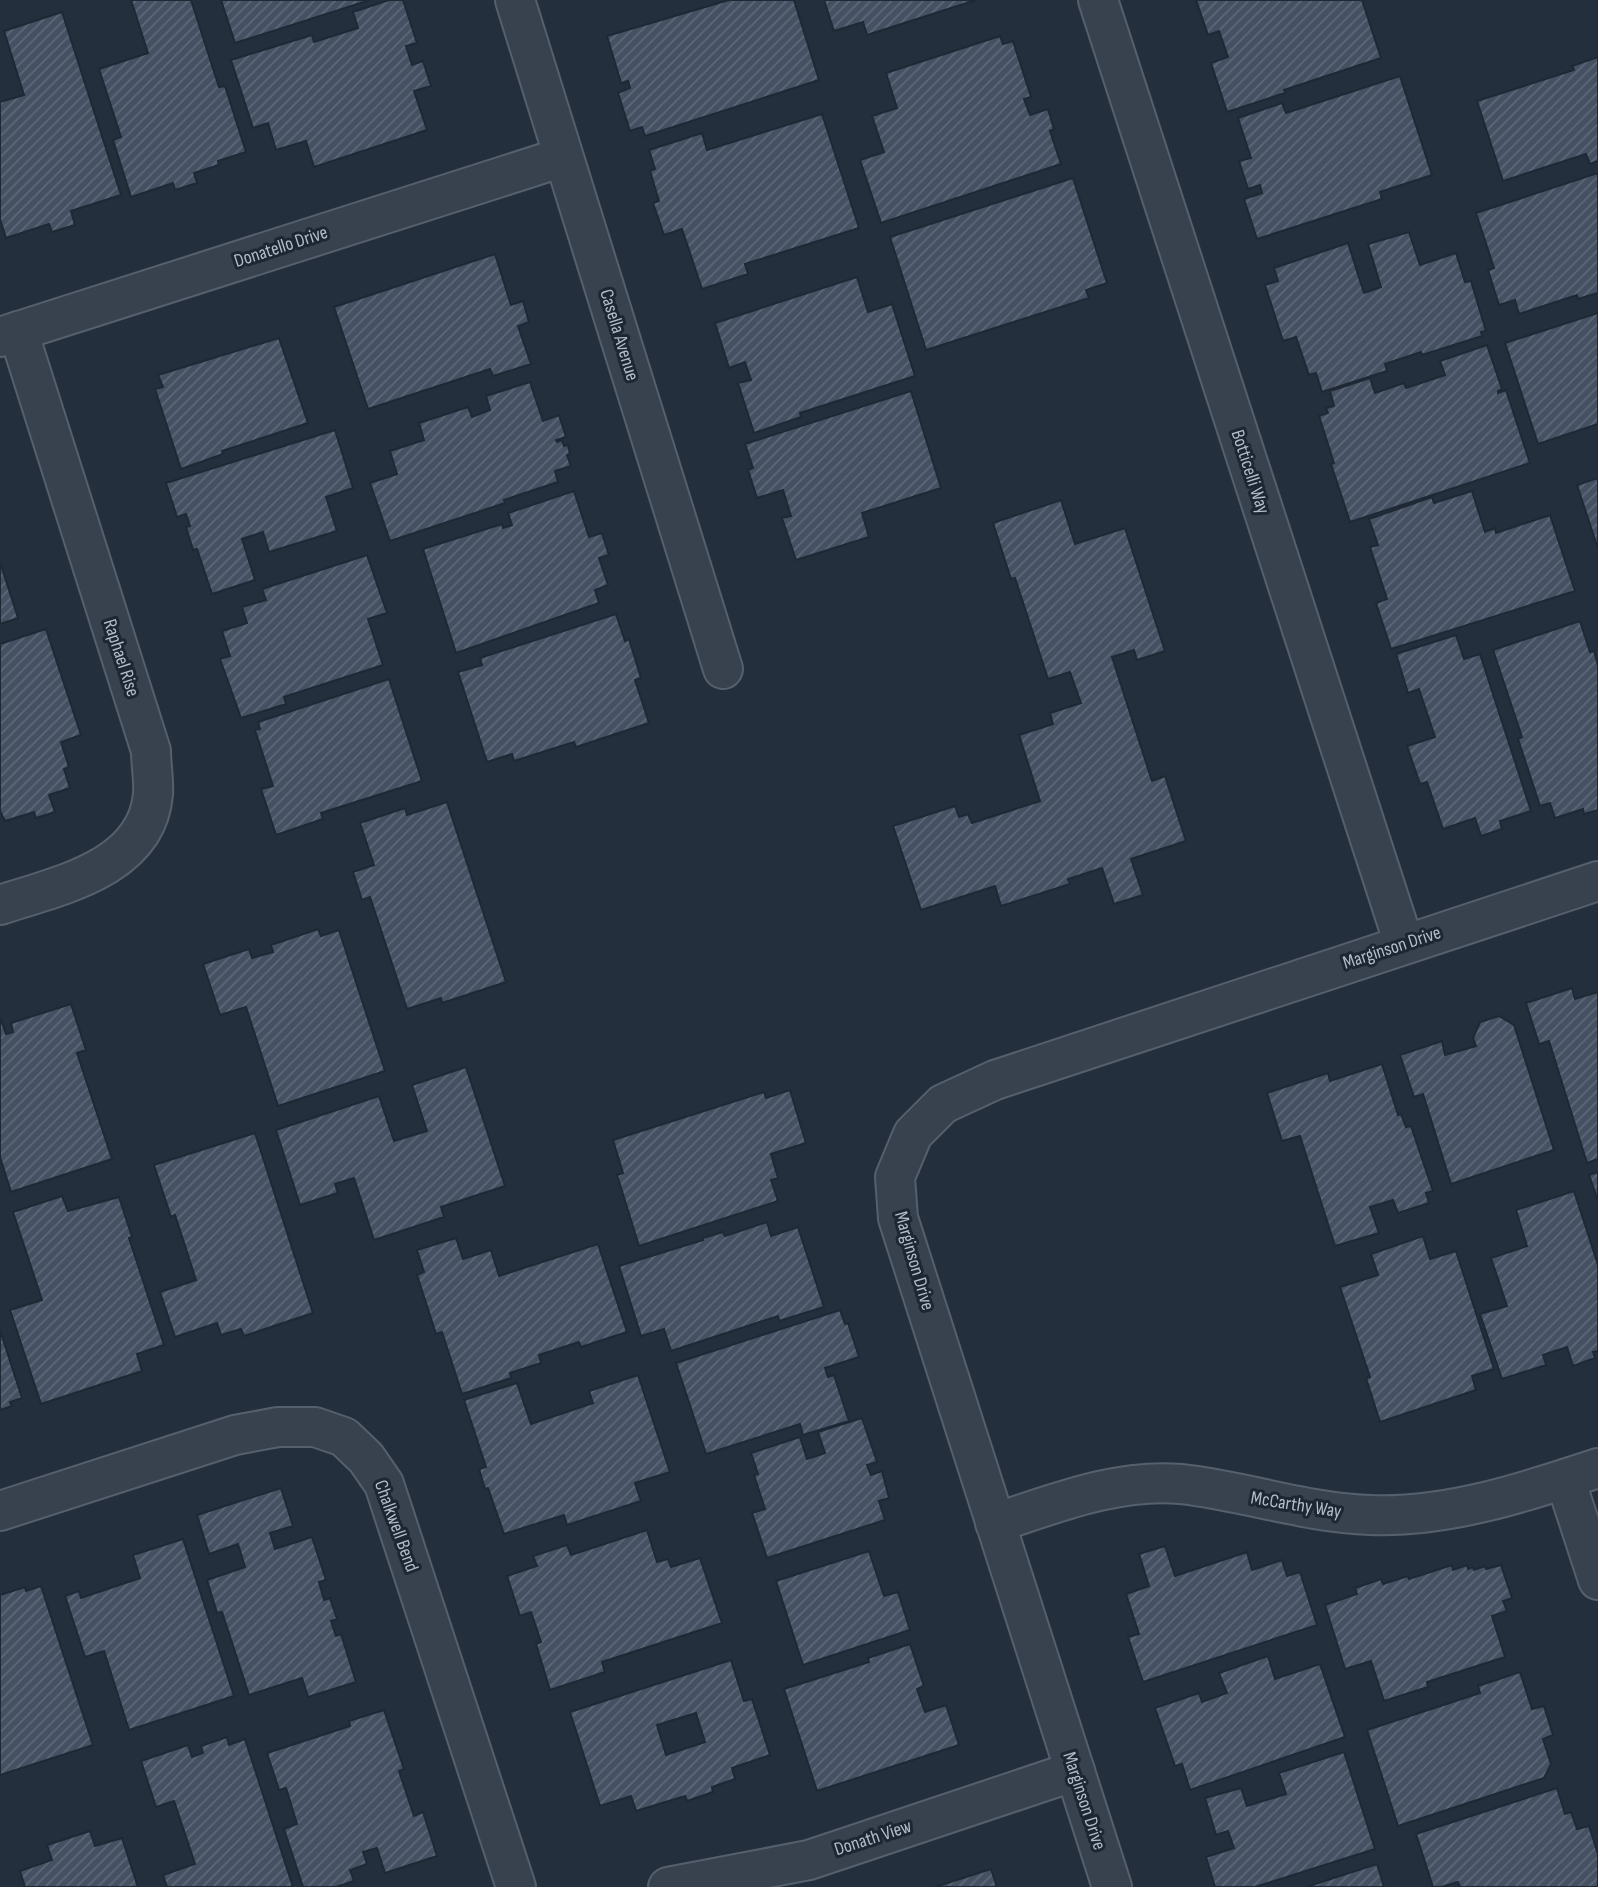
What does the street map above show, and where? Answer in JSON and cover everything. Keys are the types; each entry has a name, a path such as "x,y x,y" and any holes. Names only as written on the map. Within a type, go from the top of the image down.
{"street":[{"name":"Casella Avenue","path":"515,0 723,670"},
{"name":"Botticelli Way","path":"1098,0 1404,944"},
{"name":"Donatello Drive","path":"9,334 563,157"},
{"name":"Raphael Rise","path":"0,905 92,874 121,855 143,829 153,796 151,751 9,334"},
{"name":"Marginson Drive","path":"1112,1887 898,1218 895,1177 913,1134 943,1104 995,1080 1598,881"},
{"name":"Chalkwell Bend","path":"0,1511 235,1435 278,1427 315,1427 344,1437 366,1458 384,1484 516,1887"},
{"name":"McCarthy Way","path":"995,1523 1081,1495 1137,1485 1180,1484 1326,1512 1372,1516 1422,1513 1480,1503 1581,1473"},
{"path":"1581,1473 1598,1580"},
{"name":"Donath View","path":"668,1887 809,1860 1074,1771"}],"building":[{"path":"131,0 191,0 219,87 225,86 246,152 218,161 219,165 194,173 197,183 175,190 173,183 131,197 113,140 121,137 99,69 148,53"},
{"path":"221,0 370,0 235,43"},
{"path":"389,0 403,0 417,43 406,46 412,65 423,61 431,86 414,91 427,130 314,167 306,141 276,150 268,123 253,128 231,60 312,35 314,42 358,28 353,12"},
{"path":"729,0 794,0 819,80 645,136 642,127 630,131 618,93 630,88 628,81 621,83 607,36"},
{"path":"824,0 976,0 867,35 863,22 834,31"},
{"path":"1196,0 1362,0 1381,58 1227,112 1211,63 1228,57 1219,31 1208,35"},
{"path":"62,12 121,195 71,211 75,225 52,232 49,224 6,238 0,219 0,102 24,95 4,31"},
{"path":"1000,36 1003,44 1013,41 1031,97 1024,99 1030,115 1048,109 1054,129 1050,131 1061,164 881,223 860,160 884,152 872,116 897,108 886,73"},
{"path":"1598,57 1598,161 1590,164 1586,154 1503,181 1477,101 1574,70 1572,66"},
{"path":"1400,76 1432,175 1380,192 1382,199 1257,239 1244,199 1262,193 1260,185 1248,189 1239,161 1251,158 1238,118 1282,103 1286,113"},
{"path":"822,114 859,228 745,264 748,274 702,289 682,229 664,235 653,203 659,201 650,171 655,169 649,150 702,133 707,150"},
{"path":"1598,173 1598,293 1578,299 1577,295 1519,314 1515,300 1499,305 1488,270 1494,268 1476,213"},
{"path":"1073,178 1107,283 1086,290 1089,298 926,350 890,237"},
{"path":"1409,232 1420,265 1456,253 1465,282 1471,281 1486,331 1481,332 1482,336 1385,364 1387,371 1322,392 1316,373 1309,375 1296,337 1283,341 1265,285 1278,281 1274,268 1348,243 1364,293 1381,287 1368,244"},
{"path":"495,254 511,305 523,301 529,322 518,326 531,364 493,376 490,369 368,409 334,307"},
{"path":"857,277 868,312 892,304 915,376 800,413 801,417 754,433 738,383 751,380 745,362 729,368 715,323"},
{"path":"1598,313 1598,424 1538,444 1505,343"},
{"path":"279,338 308,423 222,451 223,454 181,469 155,389 163,387 158,375"},
{"path":"1487,345 1502,389 1498,393 1506,390 1530,463 1350,522 1319,416 1328,413 1326,408 1334,406 1330,391 1370,378 1375,393 1404,383 1406,388 1445,375 1440,361"},
{"path":"530,382 543,421 559,415 566,437 556,440 562,440 564,446 568,445 570,454 567,455 571,466 555,471 558,482 504,500 505,503 390,541 370,483 397,474 390,451 424,440 419,423 468,407 472,417 490,410 486,396"},
{"path":"911,391 941,488 862,513 869,537 796,560 782,518 791,516 783,490 757,498 748,470 753,468 745,444"},
{"path":"335,430 353,488 326,497 337,531 269,552 263,532 242,539 255,580 212,594 197,549 193,550 186,527 190,526 186,514 177,517 166,483"},
{"path":"1598,478 1598,549 1577,485"},
{"path":"574,491 589,537 602,533 609,555 599,558 608,585 595,590 599,603 456,653 423,549 502,524 503,528 512,525 508,513"},
{"path":"1472,491 1485,532 1495,528 1496,533 1550,515 1575,591 1391,649 1376,603 1387,599 1370,547 1378,545 1369,519 1432,497 1434,503"},
{"path":"1061,500 1075,544 1125,528 1165,651 1137,660 1134,650 1112,657 1152,781 1165,776 1186,841 1131,859 1143,895 1114,904 1102,868 1068,879 1070,884 1001,906 995,886 921,910 893,826 955,806 959,817 968,814 972,823 1040,801 1019,735 1053,724 1050,713 1081,703 1070,672 1048,679 1015,578 1011,579 993,523"},
{"path":"367,555 387,613 368,619 383,665 284,697 286,704 241,718 220,659 230,656 222,631 247,623 242,607 266,600 262,589"},
{"path":"0,562 18,618 0,624"},
{"path":"616,614 625,641 629,639 641,678 635,680 649,723 576,747 574,742 514,761 512,754 487,762 458,672 482,665 480,658"},
{"path":"1580,621 1590,652 1594,651 1598,665 1598,810 1584,814 1583,809 1555,818 1550,803 1540,806 1518,739 1522,737 1493,650"},
{"path":"46,629 81,735 61,742 69,767 64,769 70,788 49,795 55,812 36,818 34,812 5,821 0,811 0,644"},
{"path":"1456,635 1464,659 1480,654 1531,811 1500,821 1502,829 1481,836 1475,818 1443,829 1427,782 1420,784 1407,746 1435,737 1419,689 1408,693 1396,654"},
{"path":"389,679 422,781 321,813 323,819 276,835 261,789 273,786 255,730 260,729 258,722"},
{"path":"447,802 506,982 442,1003 441,998 407,1009 370,897 362,900 353,872 374,865 360,823 405,808 407,815"},
{"path":"318,929 321,936 339,930 385,1071 278,1106 246,1007 220,1015 203,964 249,949 252,958 273,952 271,945"},
{"path":"1572,988 1575,999 1598,992 1598,1159 1587,1163 1549,1041 1539,1044 1526,1003"},
{"path":"71,1004 86,1050 77,1053 112,1159 11,1192 0,1157 0,1017 6,1034 13,1032 11,1023"},
{"path":"1499,1016 1514,1025 1554,1150 1451,1184 1423,1094 1414,1097 1400,1055 1442,1041 1445,1055 1476,1046 1473,1038 1480,1022"},
{"path":"1382,1064 1398,1115 1401,1114 1406,1127 1411,1126 1433,1191 1426,1193 1429,1203 1398,1213 1393,1200 1370,1207 1379,1233 1335,1246 1300,1136 1282,1141 1267,1093 1328,1073 1330,1081"},
{"path":"466,1067 505,1186 441,1207 444,1217 374,1240 354,1178 335,1184 338,1193 300,1205 276,1130 379,1096 394,1141 427,1131 412,1085"},
{"path":"790,1090 806,1143 771,1154 778,1178 771,1180 778,1201 639,1246 617,1175 623,1173 613,1140 764,1092 766,1098"},
{"path":"255,1133 313,1313 244,1336 241,1329 221,1335 217,1323 175,1337 160,1292 196,1280 175,1215 171,1217 154,1165"},
{"path":"1598,1172 1598,1201 1589,1175"},
{"path":"1574,1191 1598,1265 1598,1351 1593,1352 1595,1358 1573,1366 1567,1347 1543,1355 1546,1365 1502,1379 1480,1314 1507,1306 1491,1258 1527,1246 1516,1210"},
{"path":"62,1196 68,1211 119,1197 132,1237 129,1238 164,1345 137,1354 142,1371 41,1404 10,1310 42,1300 13,1212"},
{"path":"767,1222 771,1236 798,1227 824,1307 779,1321 778,1316 671,1351 664,1329 641,1336 619,1266 723,1232 725,1236"},
{"path":"1423,1236 1430,1259 1456,1251 1494,1369 1472,1376 1476,1390 1380,1422 1366,1378 1370,1377 1340,1287 1378,1275 1371,1254"},
{"path":"456,1238 463,1259 491,1250 499,1276 598,1244 627,1332 581,1347 579,1342 539,1355 541,1363 510,1373 511,1378 462,1394 442,1332 436,1334 417,1275 424,1272 417,1250"},
{"path":"840,1310 845,1324 848,1323 859,1357 825,1368 828,1377 834,1375 849,1421 803,1435 800,1424 706,1454 676,1363"},
{"path":"0,1330 22,1398 10,1402 12,1406 0,1410"},
{"path":"638,1375 670,1472 635,1483 641,1501 567,1525 564,1515 504,1534 479,1469 486,1467 464,1400 517,1383 531,1424 593,1403 589,1391"},
{"path":"862,1418 877,1462 867,1465 871,1475 882,1471 889,1498 879,1501 885,1520 767,1558 752,1513 765,1509 754,1475 758,1474 751,1453 800,1437 807,1459 825,1453 818,1432"},
{"path":"281,1488 293,1526 270,1533 275,1549 312,1537 326,1580 319,1582 324,1600 330,1598 337,1619 331,1621 336,1636 341,1634 356,1682 308,1697 302,1678 249,1695 222,1612 217,1613 207,1580 245,1567 238,1544 209,1554 197,1515"},
{"path":"647,1530 657,1562 668,1559 671,1567 700,1558 722,1623 602,1662 605,1672 550,1690 536,1644 541,1642 531,1612 520,1616 507,1576 537,1566 533,1556 567,1545 571,1555"},
{"path":"183,1539 234,1696 129,1730 104,1651 85,1657 65,1596 79,1591 81,1598 140,1578 133,1555"},
{"path":"1165,1546 1175,1576 1247,1552 1252,1570 1282,1560 1287,1576 1300,1572 1317,1625 1143,1682 1128,1637 1139,1634 1126,1594 1149,1586 1139,1554"},
{"path":"869,1551 884,1596 898,1592 910,1630 803,1665 776,1581"},
{"path":"1452,1565 1453,1570 1467,1565 1468,1569 1473,1567 1474,1570 1501,1565 1512,1598 1503,1601 1507,1611 1492,1616 1505,1657 1427,1682 1428,1687 1384,1701 1371,1661 1345,1669 1325,1605 1357,1594 1355,1588 1381,1579 1383,1584 1408,1576 1409,1579"},
{"path":"41,1586 93,1745 0,1775 0,1595 25,1587 26,1591"},
{"path":"910,1644 924,1686 917,1689 925,1712 946,1705 959,1745 817,1791 784,1689 869,1662 868,1658"},
{"path":"1268,1656 1275,1679 1320,1664 1345,1737 1190,1790 1182,1764 1175,1766 1155,1708 1199,1693 1202,1702 1227,1693 1219,1673"},
{"path":"731,1660 744,1701 752,1699 770,1755 732,1768 735,1779 712,1787 713,1792 687,1801 685,1796 636,1811 631,1796 600,1806 570,1712","holes":["696,1713 705,1742 666,1755 657,1725"]},
{"path":"1520,1672 1532,1709 1544,1706 1553,1735 1543,1739 1551,1764 1544,1778 1398,1826 1367,1730 1480,1693 1478,1686"},
{"path":"384,1710 404,1769 399,1771 414,1816 423,1812 437,1856 385,1873 377,1848 363,1852 367,1864 350,1870 354,1881 336,1887 303,1887 284,1829 297,1824 286,1788 279,1790 267,1753 350,1726 349,1721"},
{"path":"227,1737 229,1745 245,1739 293,1887 167,1887 163,1875 195,1864 174,1801 156,1807 141,1761 188,1745 192,1757 203,1753 201,1746"},
{"path":"1344,1752 1375,1849 1255,1887 1215,1887 1206,1857 1234,1848 1228,1831 1216,1835 1205,1798 1241,1788 1247,1806 1286,1794 1279,1773"},
{"path":"1557,1788 1565,1814 1571,1812 1577,1829 1589,1826 1598,1854 1598,1887 1460,1887 1458,1882 1433,1887 1416,1834"},
{"path":"90,1831 95,1846 122,1838 138,1887 25,1887 20,1871 52,1860 47,1845"},
{"path":"1377,1864 1384,1887 1306,1887"},
{"path":"991,1869 997,1887 935,1887"}]}
